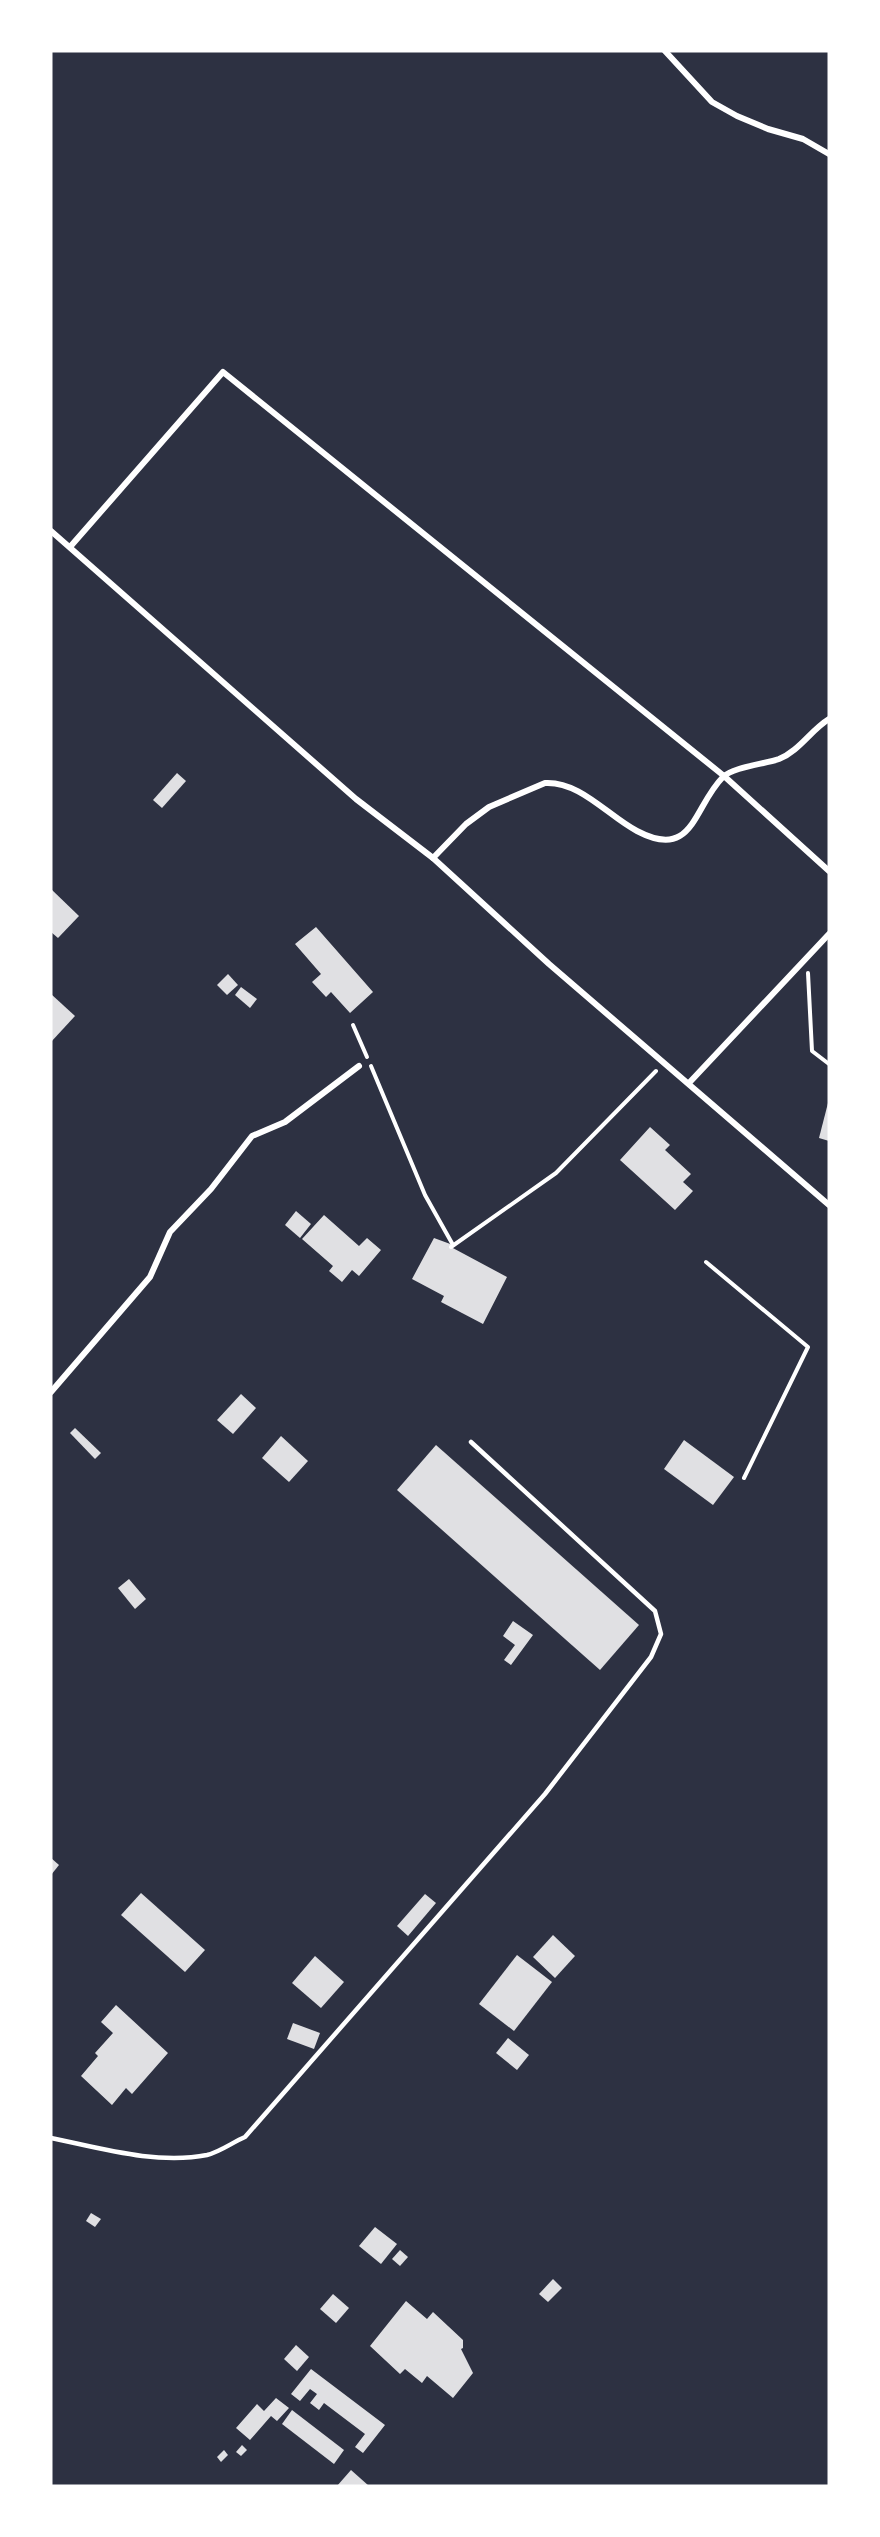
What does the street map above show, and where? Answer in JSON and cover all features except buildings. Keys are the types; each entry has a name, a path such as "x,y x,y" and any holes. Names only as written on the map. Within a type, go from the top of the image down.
{"street":[{"path":"664,51 712,102 737,117 803,139 829,154"},
{"path":"70,547 223,372 724,776 829,871"},
{"path":"51,531 356,799 433,858 549,964 829,1204"},
{"path":"433,858 466,824 489,807 545,783 555,783 581,793 621,823 655,840 667,841 688,830 724,776 781,758 800,745 817,726 829,719"},
{"path":"689,1083 829,934"},
{"path":"51,1392 150,1277 170,1232 211,1189 252,1136 285,1122 359,1066"}],"lane":[{"path":"51,2138 110,2151 167,2157 208,2154 245,2137 545,1794 651,1657 661,1634 655,1611 471,1442"}],"path":[{"path":"807,957 812,1051 829,1064"},
{"path":"353,1025 425,1195 452,1246 556,1173 665,1062"},
{"path":"706,1262 808,1347 744,1478"}]}
